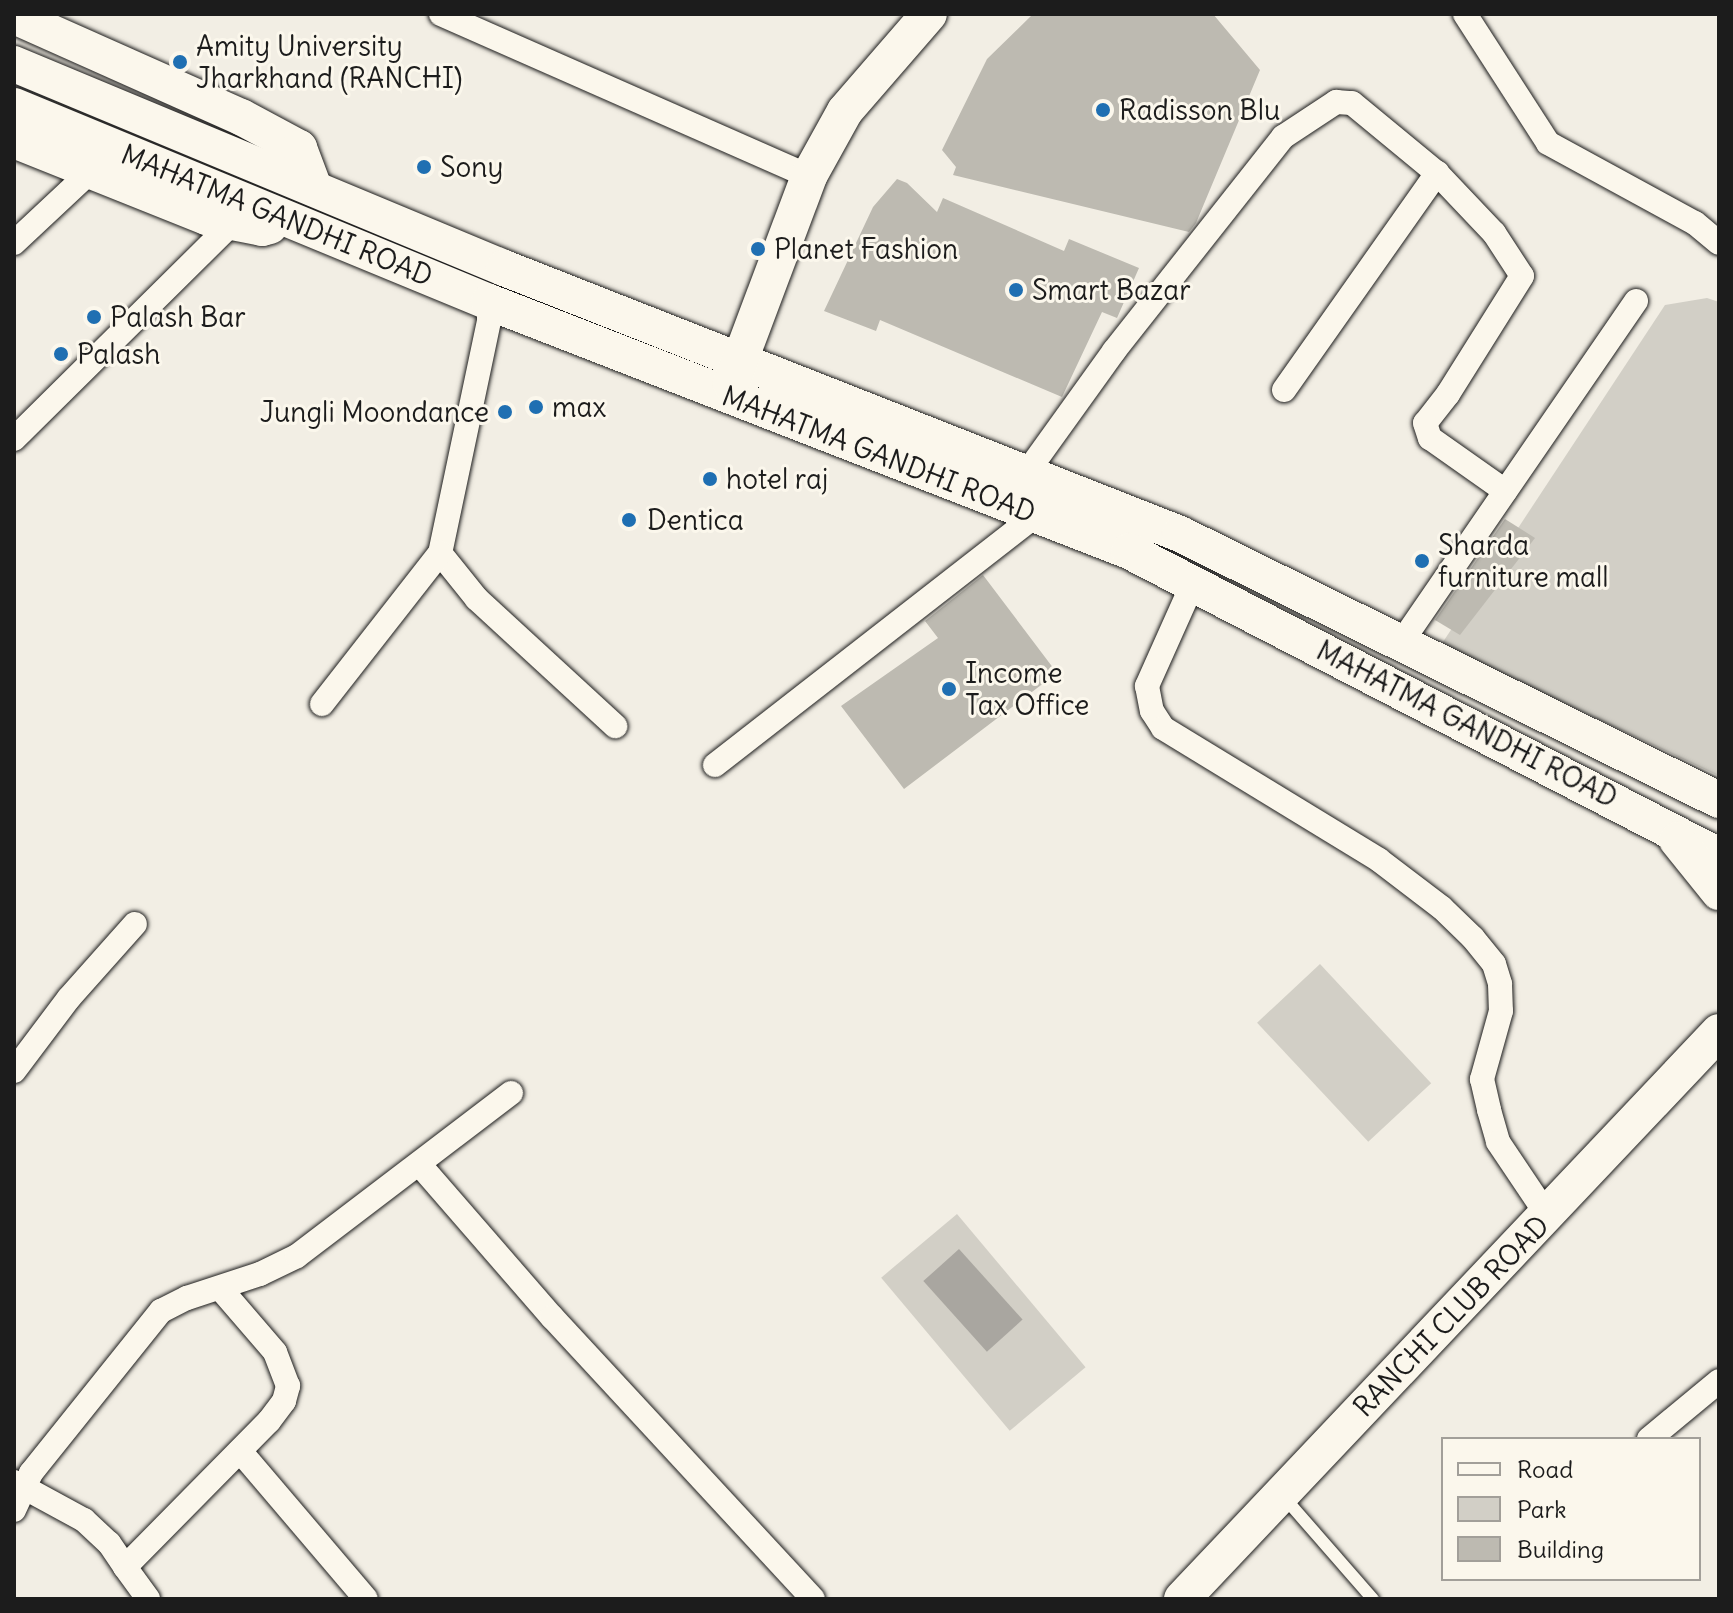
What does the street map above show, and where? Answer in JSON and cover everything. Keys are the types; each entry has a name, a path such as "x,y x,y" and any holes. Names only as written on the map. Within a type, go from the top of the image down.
{"main road":[{"path":"727,397 809,176 845,111 929,14"},
{"path":"14,16 241,117 299,148 314,188"},
{"name":"MAHATMA GANDHI ROAD","path":"14,64 738,361 1180,534 1719,800"},
{"name":"MAHATMA GANDHI ROAD","path":"14,106 727,397 1129,551 1719,856"},
{"path":"14,140 207,217 262,228 291,221"},
{"path":"1667,828 1719,892"},
{"name":"RANCHI CLUB ROAD","path":"1182,1599 1549,1216 1719,1032"}],"street":[{"path":"441,14 809,176"},
{"path":"1465,14 1548,143 1695,223 1719,243"},
{"path":"1025,475 1114,351 1283,137 1336,102 1352,103 1437,173 1494,233 1522,276 1448,394 1425,423 1430,438 1505,491"},
{"path":"14,243 91,171"},
{"path":"1284,390 1437,173"},
{"path":"14,439 233,222"},
{"path":"1401,643 1636,301"},
{"path":"322,704 440,553 489,321 489,302"},
{"path":"715,765 1037,514"},
{"path":"440,553 486,609 615,726"},
{"path":"1193,583 1147,686 1152,711 1163,728 1256,788 1379,860 1442,908 1494,964 1500,984 1501,1011 1482,1079 1498,1142 1549,1216"},
{"path":"14,1071 69,998 135,924"},
{"path":"14,1510 19,1484 161,1311 297,1256 511,1093"},
{"path":"419,1164 552,1317 813,1599"},
{"path":"125,1567 269,1421 284,1401 288,1386 275,1352 220,1288"},
{"path":"1651,1437 1719,1381"},
{"path":"240,1451 366,1599"},
{"path":"19,1484 84,1520 109,1543 148,1599"}],"lane":[{"path":"1282,1494 1373,1599"}],"green space":[{"path":"1707,298 1719,302 1719,776 1441,645 1665,305"},
{"path":"1320,964 1431,1083 1368,1142 1257,1023"},
{"path":"957,1214 1086,1367 1010,1431 881,1278"}],"shaded area":[{"path":"959,1249 1023,1320 987,1352 923,1281"}],"building":[{"name":"Radisson Blu","path":"1033,14 1213,14 1260,70 1196,223 1189,232 953,175 956,167 942,150 987,59"},
{"name":"Smart Bazar","path":"897,179 907,183 937,212 943,198 1064,251 1069,239 1139,268 1117,318 1102,312 1062,397 880,320 876,331 824,311 873,207"},
{"path":"1505,519 1535,538 1460,635 1435,620"},
{"name":"Income Tax Office","path":"983,575 1057,673 904,789 841,706 938,638 925,621"}],"place":[{"name":"Amity University Jharkhand (RANCHI)","path":"180,62"},
{"name":"Radisson Blu","path":"1103,110"},
{"name":"Sony","path":"424,167"},
{"name":"Planet Fashion","path":"758,249"},
{"name":"Smart Bazar","path":"1016,290"},
{"name":"Palash Bar","path":"94,317"},
{"name":"Palash","path":"61,354"},
{"name":"max","path":"536,407"},
{"name":"Jungli Moondance","path":"505,412"},
{"name":"hotel raj","path":"710,479"},
{"name":"Dentica","path":"629,520"},
{"name":"Sharda furniture mall","path":"1422,561"},
{"name":"Income Tax Office","path":"949,689"}]}
